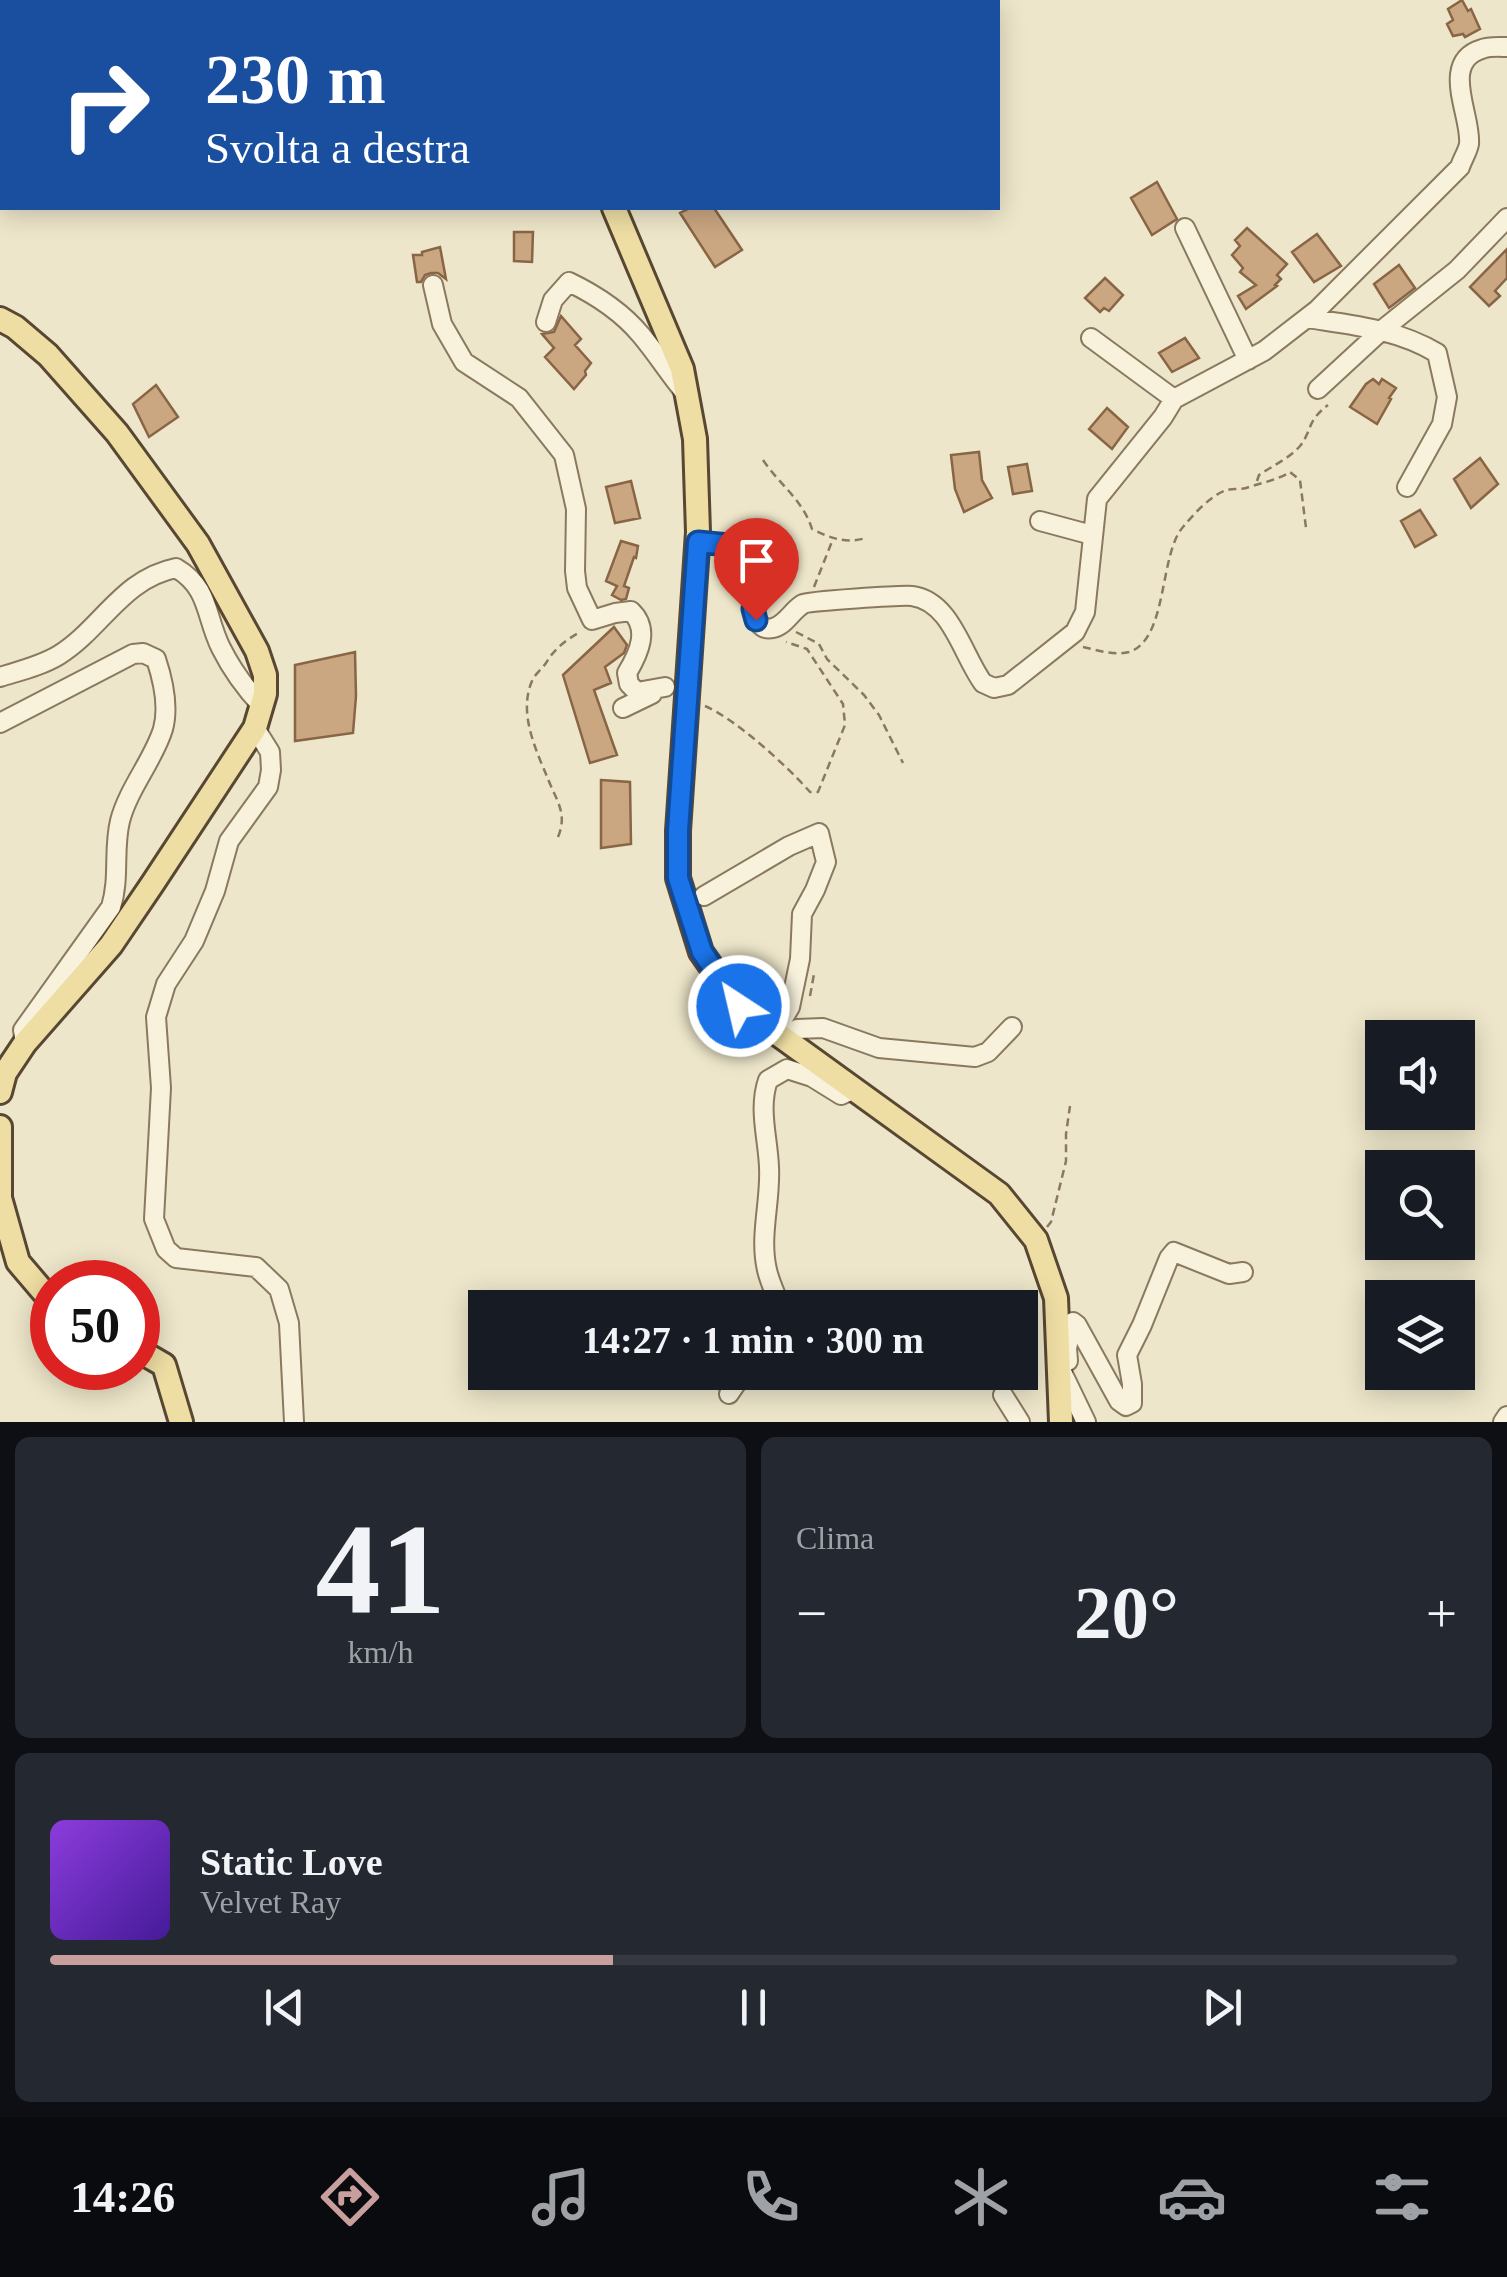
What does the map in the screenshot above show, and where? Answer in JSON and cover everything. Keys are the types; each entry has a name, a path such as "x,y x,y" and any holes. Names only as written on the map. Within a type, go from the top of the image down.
{"main road":[{"path":"615,210 682,369 695,439 698,542 678,878 702,952 739,1006 786,1030 854,1090 999,1194 1036,1240 1056,1298 1062,1422"},
{"path":"0,319 15,326 48,355 117,434 198,544 258,651 265,675 265,694 258,717 111,945 25,1043 4,1073 0,1092"},
{"path":"0,1126 0,1198 18,1262 30,1276"},
{"path":"160,1363 182,1422"}],"street":[{"path":"698,542 759,548 773,562 773,576 753,609 756,620 768,628 784,621 804,603 910,596 931,601 945,616 983,682 994,688 1008,684 1075,632 1085,612 1097,499 1164,417 1174,399 1264,351 1307,318 1460,167 1469,144 1458,88 1466,60 1481,49 1507,47"},
{"path":"1323,397 1382,330 1457,270 1507,218"},
{"path":"1184,228 1248,360"},
{"path":"546,322 553,300 569,282 590,292 638,331 687,394"},
{"path":"433,284 442,324 464,362 519,398 564,455 576,509 575,571 592,620 631,611 640,620 643,634 627,672 629,684 636,692 688,687"},
{"path":"1307,318 1382,330 1437,353 1448,397 1442,424 1407,487"},
{"path":"1091,338 1174,399"},
{"path":"1040,521 1092,535"},
{"path":"0,677 59,655 127,590 156,572 176,568 190,576 208,605 219,643 258,717 270,752 272,770 268,787 228,841 216,891 194,941 166,984 156,1017 161,1088 154,1219 166,1249 176,1258 256,1267 280,1290 290,1323 294,1422"},
{"path":"0,722 134,654 144,653 156,659 162,676 164,728 119,824 117,888 111,906 23,1030 25,1043"},
{"path":"623,708 666,687"},
{"path":"704,896 789,846 819,833 826,862 802,914 800,959 786,1030 823,1028 879,1048 975,1057 988,1052 1012,1027"},
{"path":"774,1290 766,1268 764,1238 769,1168 764,1091 768,1080 786,1069 812,1078 841,1096 854,1090"},
{"path":"1086,1422 1062,1370 1068,1362 1073,1322 1119,1401 1126,1406 1132,1403 1127,1354 1168,1258 1174,1252 1229,1274 1243,1272"},
{"path":"730,1394 733,1390"},
{"path":"1004,1395 1020,1422"}],"path":[{"path":"1256,483 1259,475 1296,451 1323,397"},
{"path":"763,460 773,476 796,497 812,529 833,540 866,538"},
{"path":"1062,642 1118,654 1139,646 1153,626 1179,531 1225,490 1245,489 1290,472 1300,480 1306,528"},
{"path":"808,603 833,540"},
{"path":"558,837 562,812 531,737 529,693 533,679 550,654 592,620"},
{"path":"688,687 810,792 818,792 845,725 842,704 807,649 787,642 768,628"},
{"path":"768,628 789,629 820,644 827,659 879,714 903,763"},
{"path":"1036,1240 1051,1222 1059,1191 1070,1106"}],"building":[{"path":"1462,0 1480,29 1465,37 1453,36 1447,24 1453,20 1448,9"},
{"path":"1157,182 1177,219 1152,235 1131,198"},
{"path":"715,210 742,250 715,267 680,213"},
{"path":"1247,228 1287,264 1277,275 1281,279 1277,286 1246,309 1238,296 1256,285 1240,272 1243,268 1232,255 1240,246 1235,240"},
{"path":"514,232 533,232 532,262 514,261"},
{"path":"1317,234 1341,266 1314,282 1292,252"},
{"path":"440,247 446,279 431,273 417,282 413,255"},
{"path":"1507,249 1507,278 1495,291 1500,296 1489,306 1470,287"},
{"path":"1399,265 1415,288 1389,308 1374,284"},
{"path":"1105,278 1123,295 1109,311 1104,308 1100,312 1085,298"},
{"path":"561,316 581,339 575,345 591,363 574,389 545,357 554,348 542,334 554,332"},
{"path":"1185,338 1199,358 1172,372 1159,353"},
{"path":"1373,379 1379,384 1382,379 1396,388 1377,424 1350,407"},
{"path":"156,385 178,417 149,437 133,404"},
{"path":"1107,408 1128,427 1112,449 1089,429"},
{"path":"979,452 982,480 992,498 964,512 955,489 951,455"},
{"path":"1480,458 1498,484 1471,508 1454,479"},
{"path":"1027,464 1032,491 1013,494 1008,467"},
{"path":"631,481 640,518 615,523 606,487"},
{"path":"1420,510 1436,535 1415,547 1401,521"},
{"path":"621,541 638,546 624,586 629,588 626,599 621,600 612,595 617,586 606,581"},
{"path":"614,627 627,645 624,653 605,667 611,683 594,690 617,755 590,763 563,675"},
{"path":"355,652 353,733 295,741 295,665"},
{"path":"601,780 630,782 631,844 601,848"}],"route":[{"path":"739,1006 702,952 678,878 698,542 759,548 773,562 773,576 753,609 756,620"}]}
